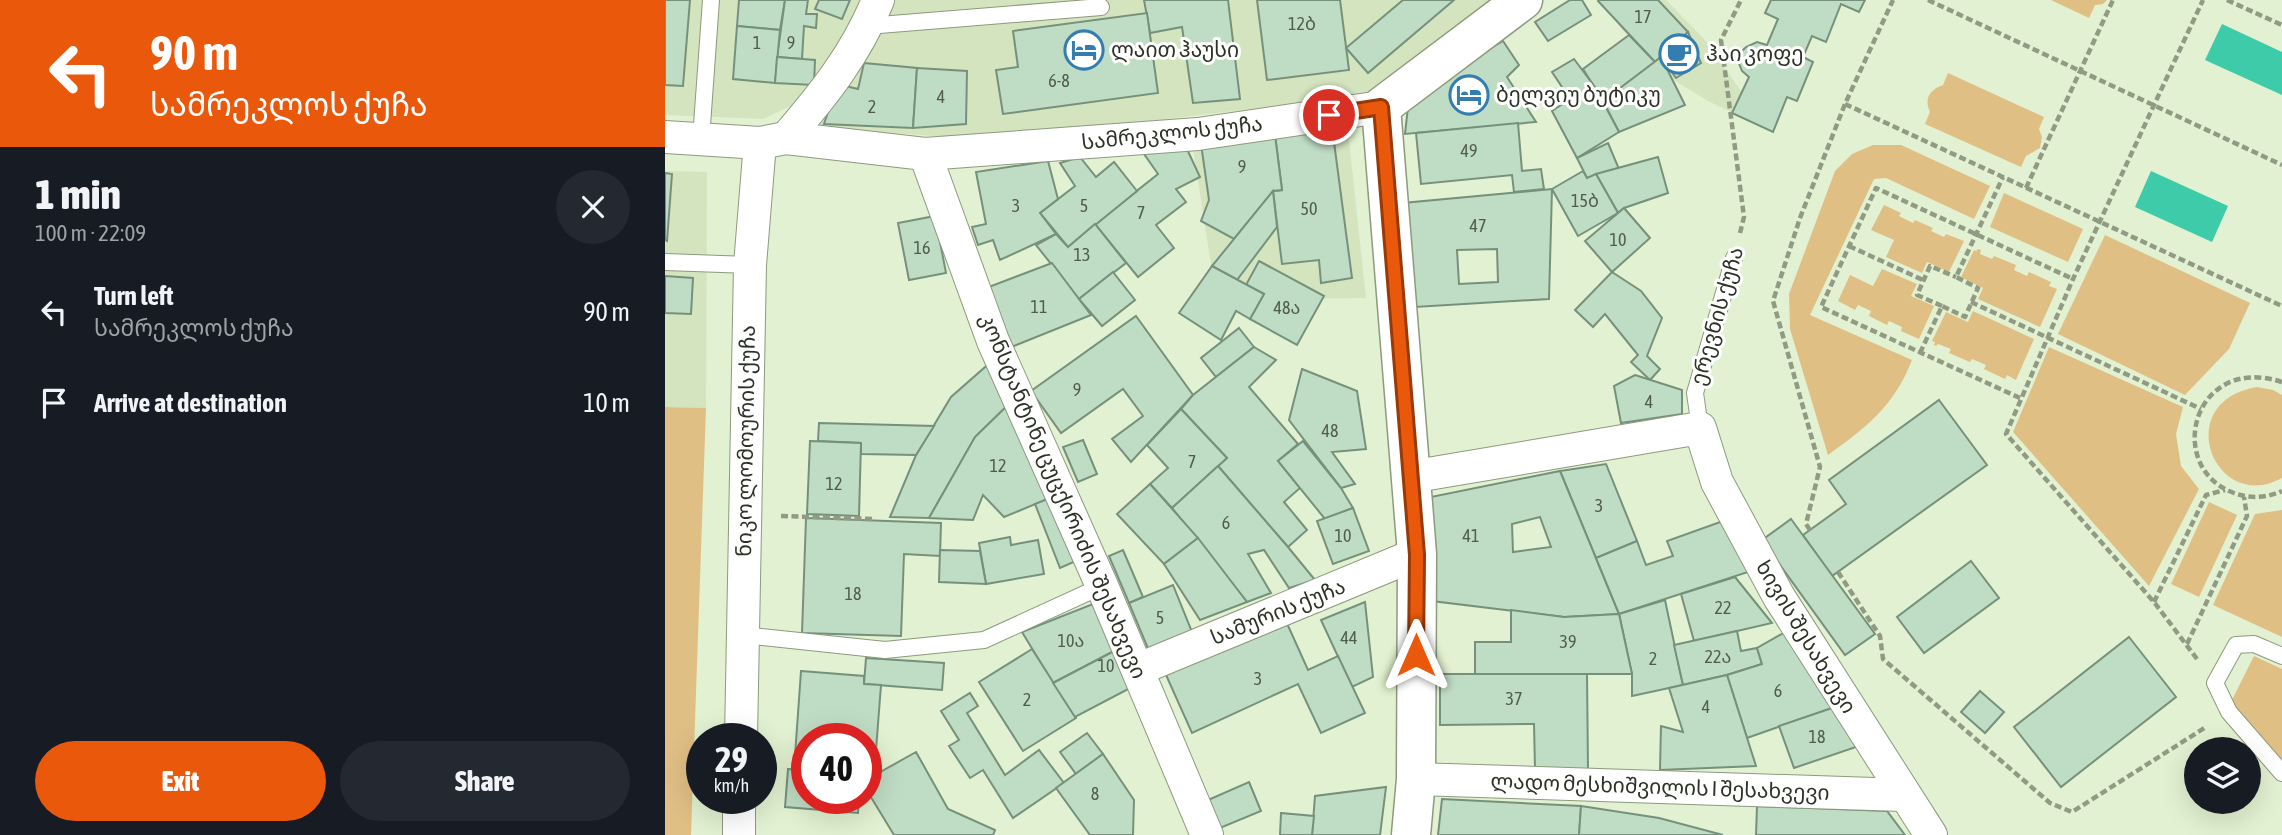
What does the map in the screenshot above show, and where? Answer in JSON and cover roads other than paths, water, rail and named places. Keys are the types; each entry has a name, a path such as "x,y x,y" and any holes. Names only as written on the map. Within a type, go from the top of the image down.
{"street":[{"name":"სამრეკლოს ქუჩა","path":"665,137 773,141 925,155 1198,134 1381,107 1523,0"},
{"path":"773,141 828,90 873,13"},
{"path":"1381,107 1417,555 1416,779 1411,835"},
{"name":"ნიკო ლომოურის ქუჩა","path":"741,723 750,265 773,141"},
{"name":"კონსტანტინე ცუცქირიძის შესახვევი","path":"925,155 993,341 1139,669 1207,835"},
{"path":"1410,477 1700,428"},
{"name":"ხივის შესახვევი","path":"1700,428 1717,482 1779,597 1931,835"},
{"name":"სამურის ქუჩა","path":"1139,669 1417,555"},
{"name":"ლადო მესხიშვილის I შესახვევი","path":"1416,779 1904,795"},
{"path":"739,814 739,835"}],"lane":[{"path":"701,139 711,0"},
{"path":"873,13 1101,6"},
{"name":"ერევნის ქუჩა","path":"1700,428 1695,393 1734,258"},
{"path":"665,262 750,265"},
{"path":"743,635 885,650 984,640 1103,586"},
{"path":"2282,656 2254,644 2236,645 2214,683 2229,712 2282,774"}],"water":[{"path":"2222,24 2282,52 2282,95 2205,60"},
{"path":"2151,171 2228,206 2212,242 2135,207"}],"place":[{"name":"ლაით ჰაუსი","path":"1084,50"},
{"name":"ჰაი კოფე","path":"1679,54"},
{"name":"ბელვიუ ბუტიკუ","path":"1469,95"}]}
